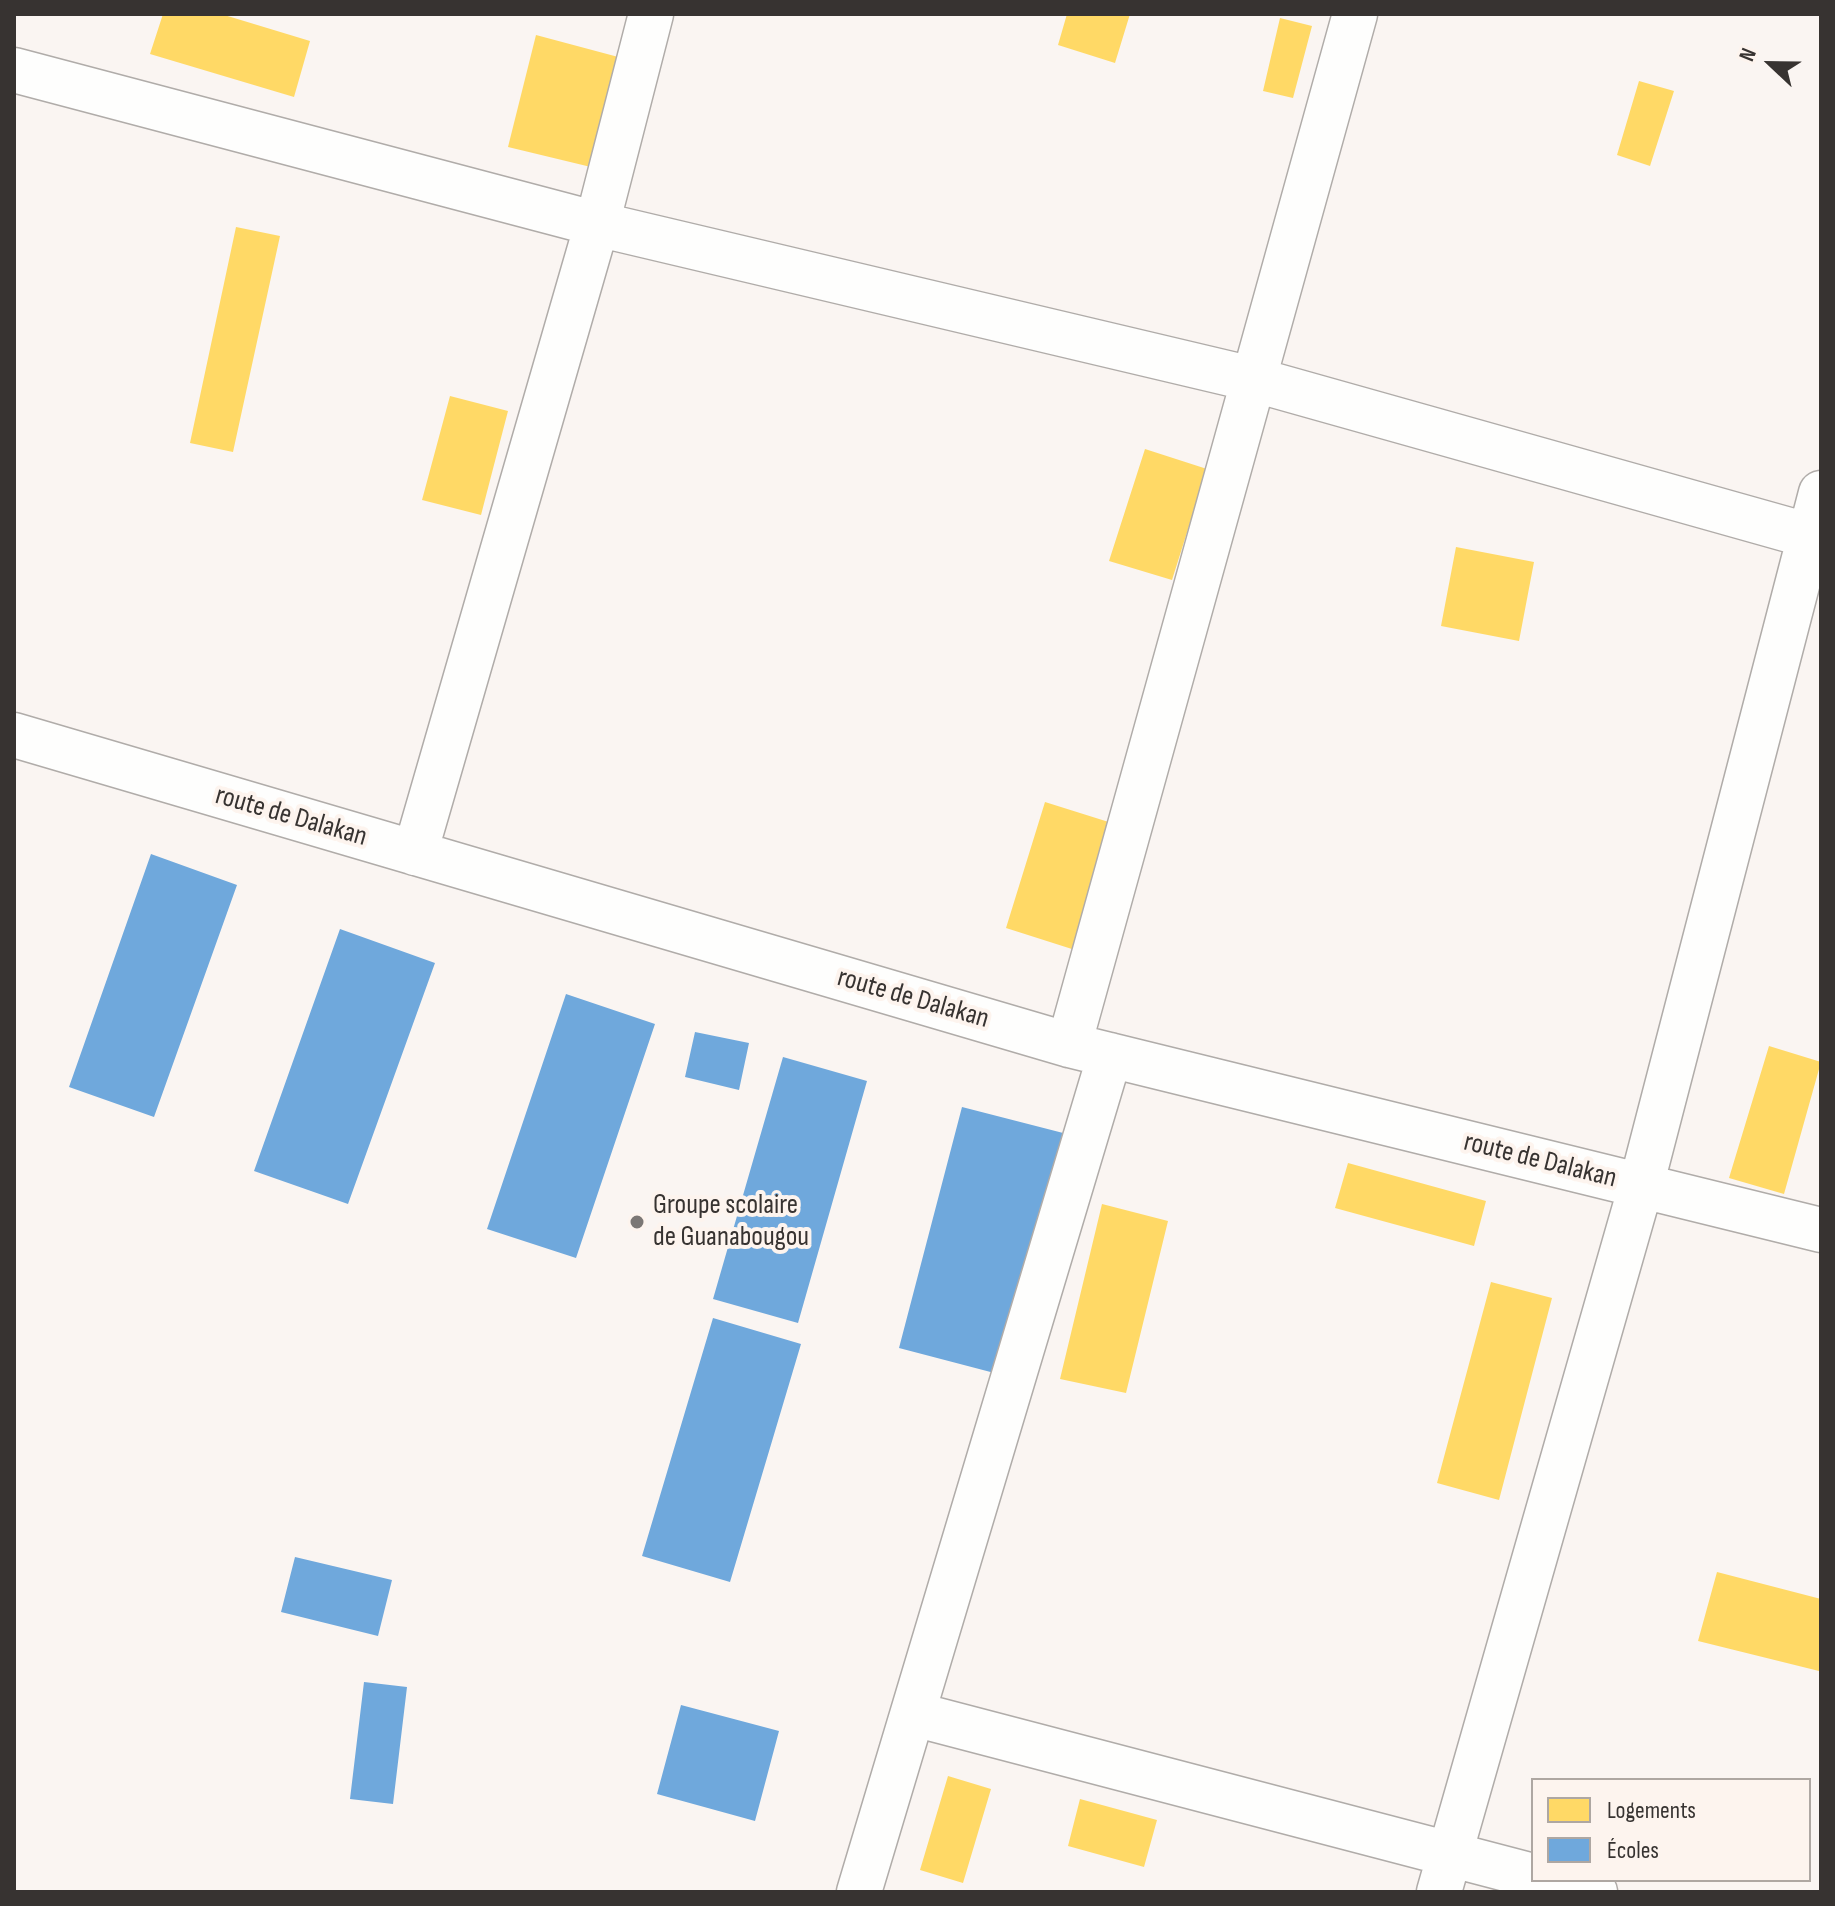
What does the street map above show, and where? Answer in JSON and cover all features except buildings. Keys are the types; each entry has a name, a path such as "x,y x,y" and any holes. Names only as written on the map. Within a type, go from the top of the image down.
{"street":[{"path":"415,853 597,224 651,14"},
{"path":"859,1892 914,1714 1090,1050 1252,379 1355,14"},
{"path":"14,70 597,224 1252,379 1815,538"},
{"path":"1444,1873 1641,1186 1815,538 1821,493"},
{"name":"route de Dalakan","path":"14,735 1090,1050 1821,1230"},
{"path":"914,1714 1444,1873 1531,1876"},
{"path":"1557,1882 1595,1892"}],"place":[{"name":"Groupe scolaire de Guanabougou","path":"637,1222"}]}
